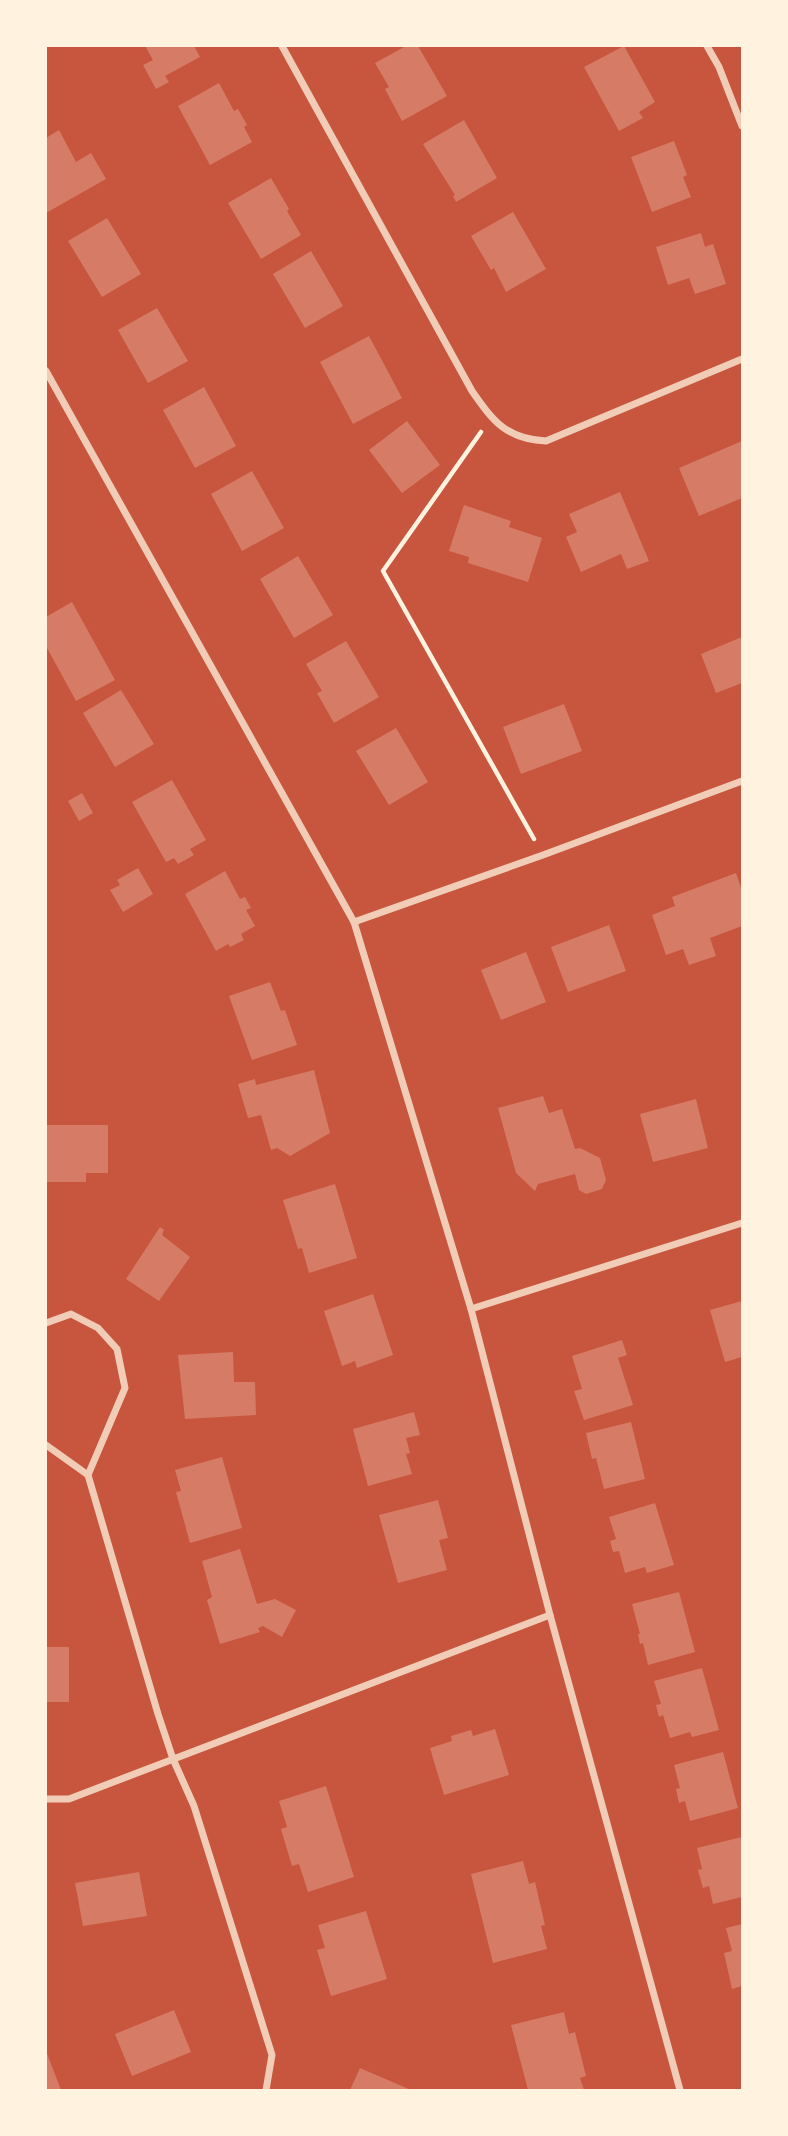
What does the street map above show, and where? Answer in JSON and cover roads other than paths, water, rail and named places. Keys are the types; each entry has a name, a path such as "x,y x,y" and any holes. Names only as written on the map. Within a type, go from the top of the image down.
{"street":[{"path":"282,46 472,391 491,417 508,430 526,440 546,441 743,359"},
{"path":"707,46 719,67 743,126"},
{"path":"46,371 354,922 471,1308 550,1615 680,2091"},
{"path":"354,922 743,781"},
{"path":"471,1308 743,1223"},
{"path":"46,1323 71,1314 99,1328 117,1349 125,1388 88,1475"},
{"path":"46,1445 88,1475 173,1759 194,1806 272,2055 266,2091"},
{"path":"46,1799 69,1799 550,1615"}]}
